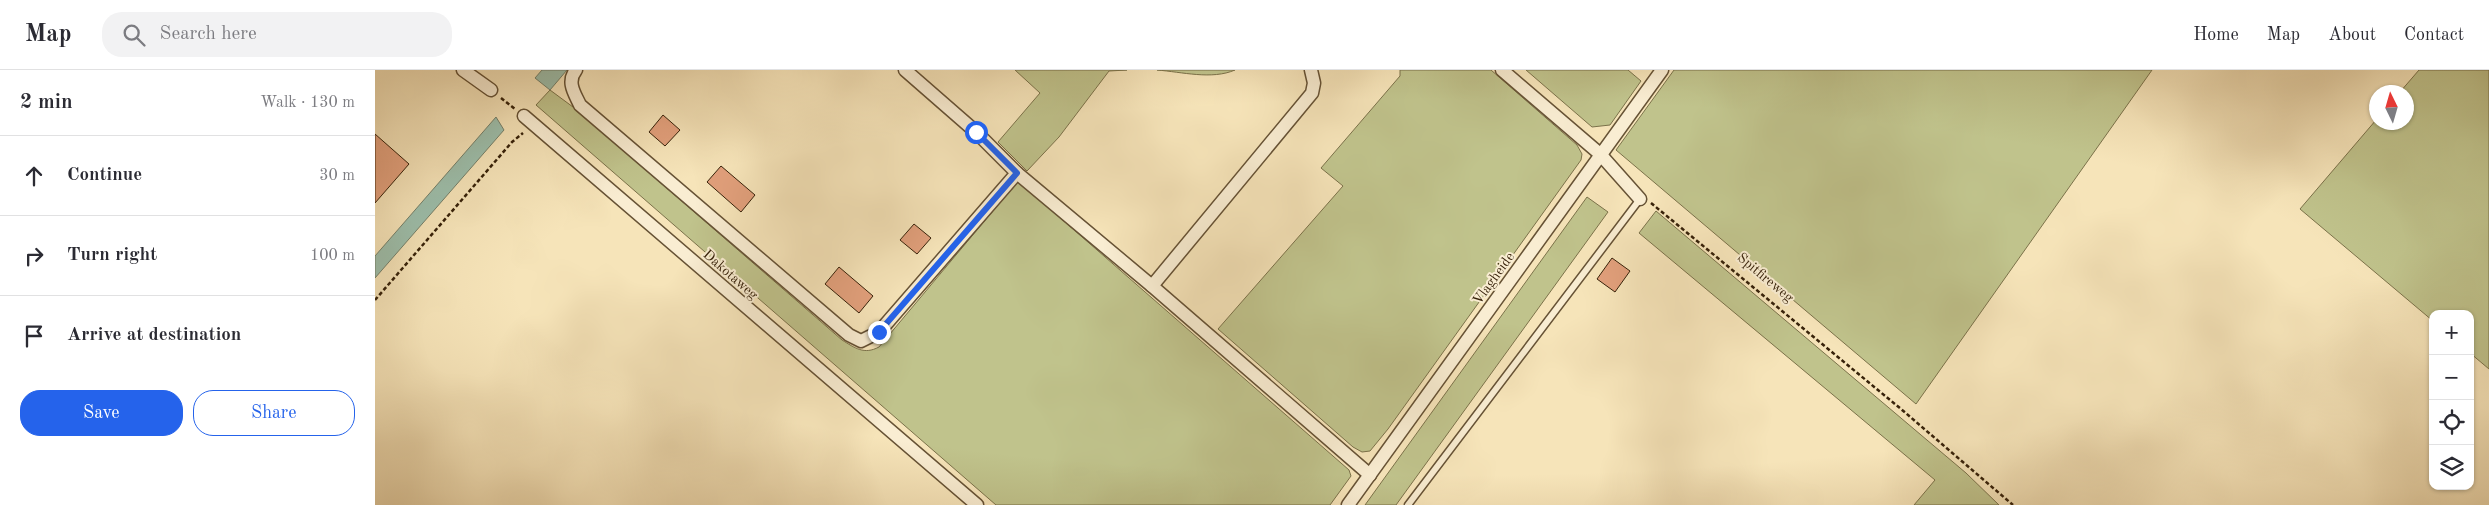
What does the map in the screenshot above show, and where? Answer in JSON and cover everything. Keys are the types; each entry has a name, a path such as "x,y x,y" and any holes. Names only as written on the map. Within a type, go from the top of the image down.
{"street":[{"path":"463,70 491,90"},
{"path":"576,70 573,74 571,86 581,105 849,335 861,341 879,332 1017,173"},
{"path":"905,70 976,132 1017,173 1152,286 1370,475"},
{"path":"1152,286 1311,93 1314,83 1311,70"},
{"path":"1502,70 1600,154 1640,199"},
{"name":"Vlagheide","path":"1348,505 1662,70"},
{"name":"Dakotaweg","path":"529,120 977,505"}],"lane":[{"path":"1408,505 1640,199"}],"path":[{"path":"375,300 529,120 491,90"},
{"name":"Spitfireweg","path":"1640,199 1655,204 2013,505"}],"green space":[{"path":"1015,70 1127,70 1109,71 1059,137 1027,171 998,142 1040,93"},
{"path":"1157,70 1235,70 1207,75"},
{"path":"1400,70 1491,70 1577,145 1582,154 1581,160 1388,429 1370,451 1362,452 1353,447 1218,329 1343,186 1321,168 1400,76"},
{"path":"1526,70 1628,70 1641,81 1610,125 1592,127"},
{"path":"1674,70 2152,70 1916,404 1616,150"},
{"path":"2419,70 2489,70 2489,369 2474,356 2474,310 2429,310 2429,318 2300,209 2369,128 2369,130 2414,130 2414,85 2406,85"},
{"path":"550,90 573,107 842,340 855,348 864,350 879,347 1018,181 1349,470 1351,476 1330,505 996,505 536,105"},
{"path":"1587,197 1608,212 1396,505 1365,505"},
{"path":"1656,211 1966,473 1999,505 1914,505 1935,480 1639,233"}],"shaded area":[{"path":"542,70 567,70 550,90 535,78"},
{"path":"496,117 504,130 375,278 375,256"}],"building":[{"path":"663,115 680,130 665,146 649,132"},
{"path":"375,134 409,164 375,203"},
{"path":"721,166 755,195 741,212 707,182"},
{"path":"914,224 931,238 917,254 900,240"},
{"path":"1612,258 1630,271 1615,292 1597,279"},
{"path":"839,267 873,296 859,313 825,284"}],"route":[{"path":"879,332 1017,173 976,132"}]}
